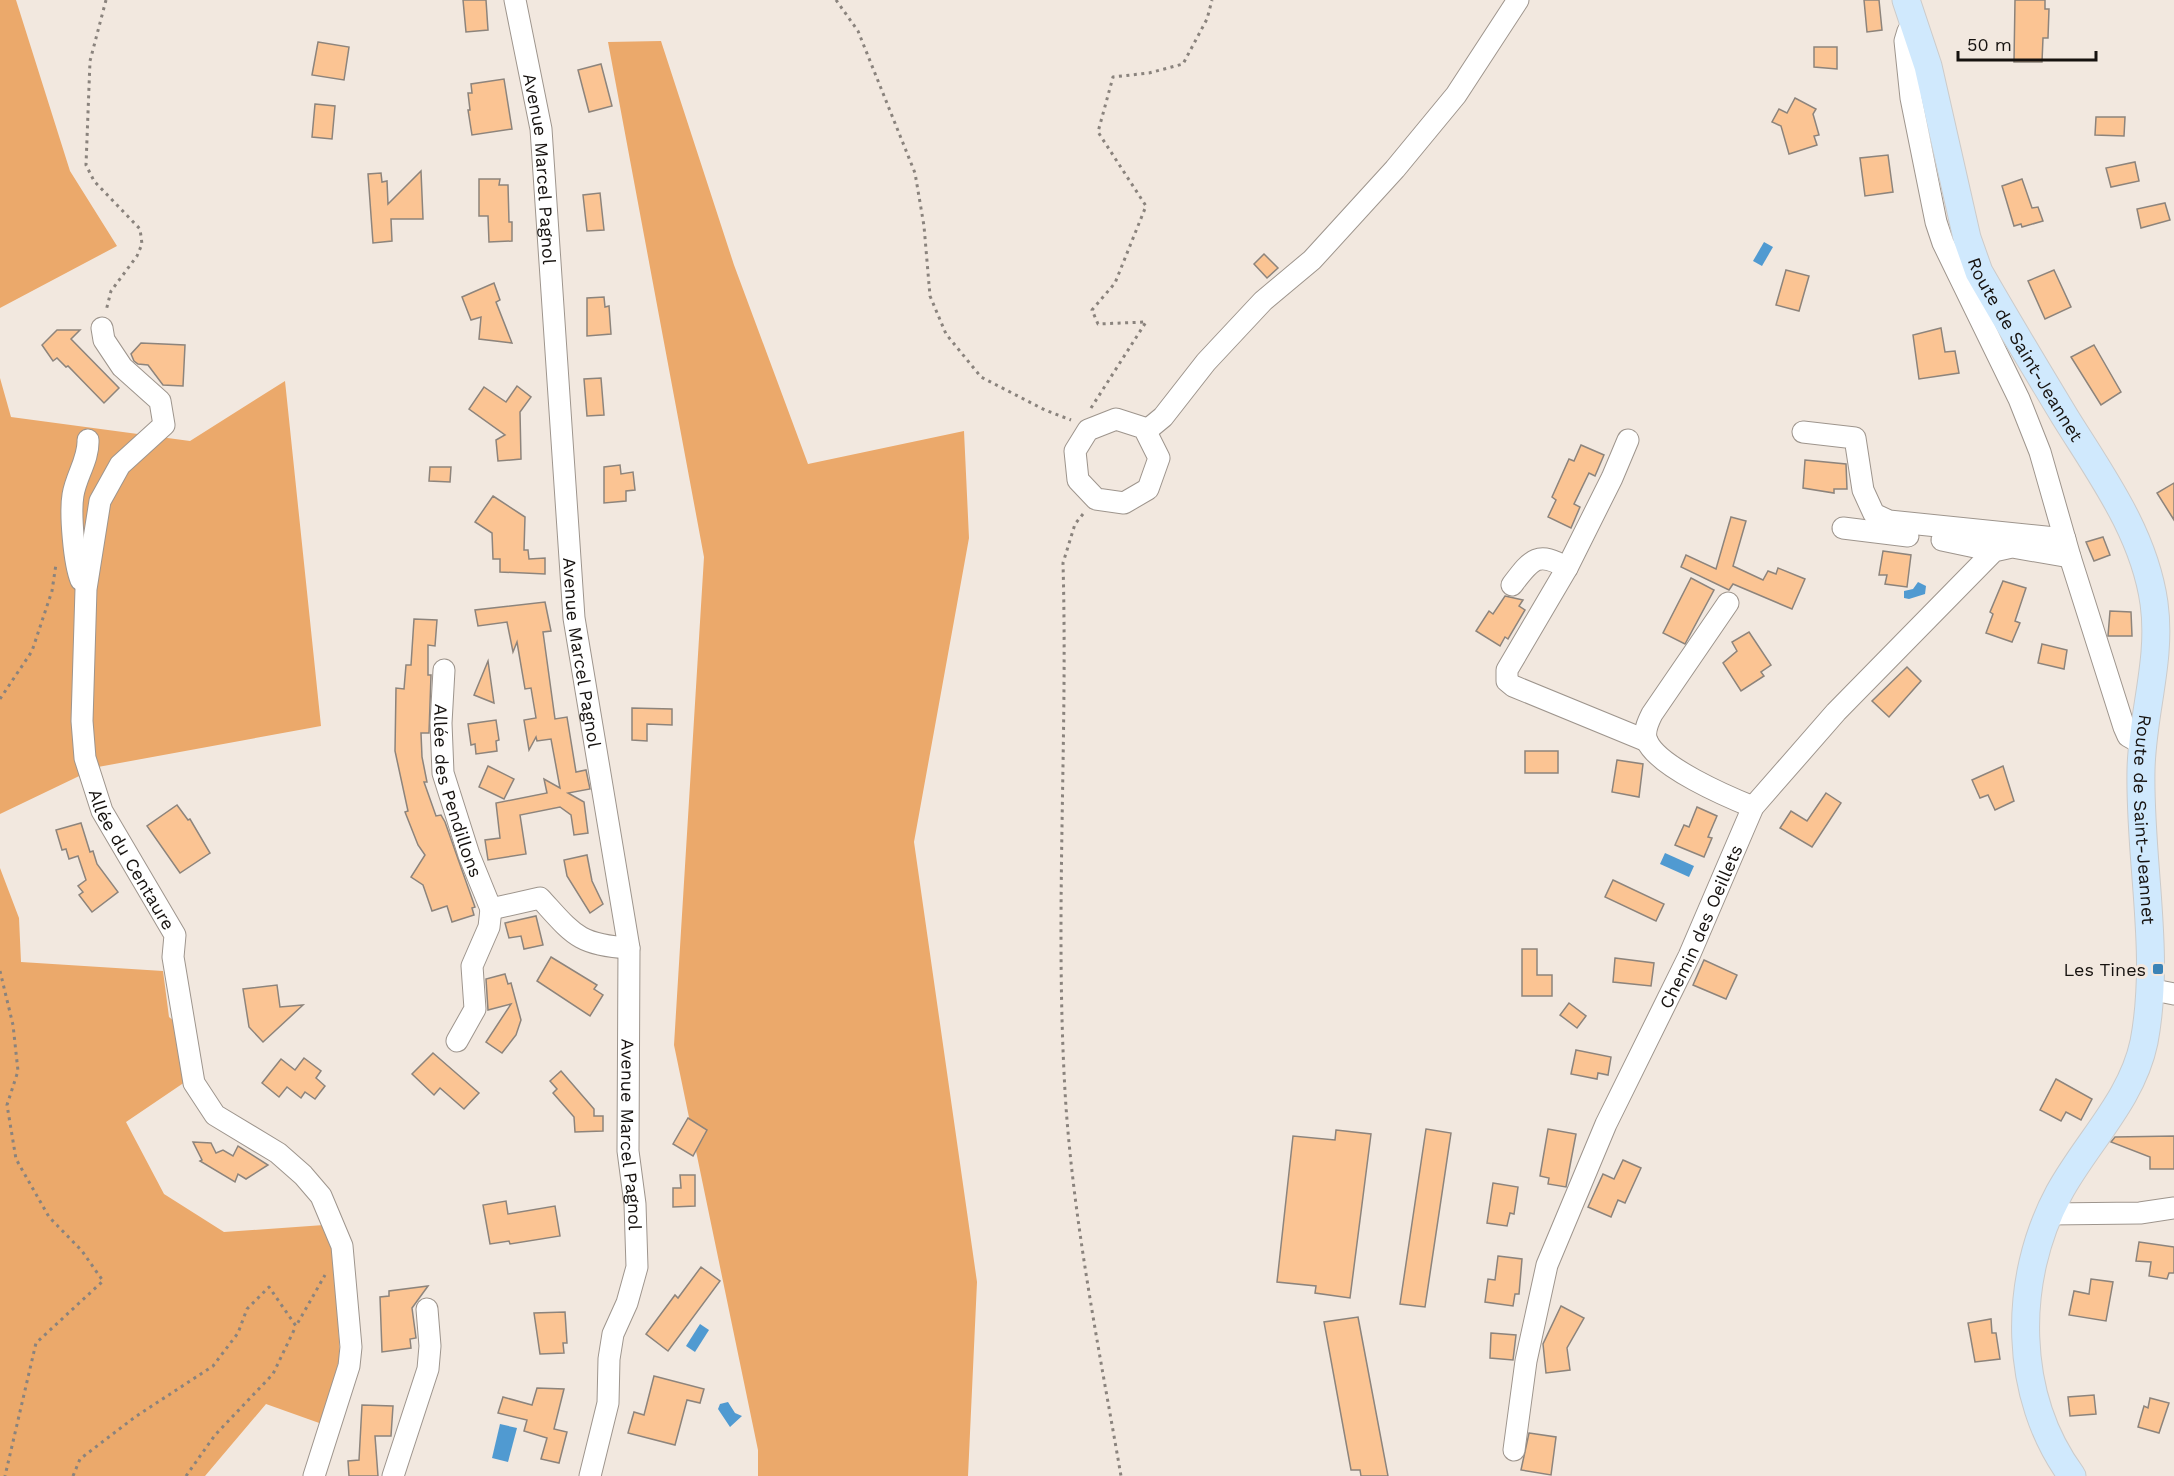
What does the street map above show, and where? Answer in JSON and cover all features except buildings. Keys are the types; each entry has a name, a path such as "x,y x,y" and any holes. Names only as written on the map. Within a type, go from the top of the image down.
{"main road":[{"name":"Route de Saint-Jeannet","path":"1906,0 1943,128 1967,238 1979,272 2128,521 2149,576 2156,618 2156,650 2141,769 2166,989 2145,1038 2136,1069 2122,1096 2060,1192 2049,1214 2034,1262 2029,1290 2026,1330 2028,1372 2036,1408 2047,1437 2072,1476"}],"street":[{"name":"Avenue Marcel Pagnol","path":"515,0 541,129 574,618 629,948 627,1151 635,1204 637,1267 627,1303 613,1334 609,1359 610,1390 590,1476"},
{"path":"1146,432 1163,417 1206,362 1263,301 1312,260 1402,161 1456,95 1518,0"},
{"path":"1915,26 1908,31 1905,46 1911,98 1936,222 1943,243 2019,399 2040,452 2067,548 2124,727 2128,736 2144,745"},
{"name":"Allée du Centaure","path":"102,328 104,340 122,366 160,401 164,425 120,465 100,501 86,590 82,721 85,759 102,811 175,935 173,957 194,1083 215,1115 278,1153 303,1175 321,1196 342,1246 351,1347 349,1366 314,1476"},
{"path":"1116,419 1144,428 1146,432 1159,458 1148,489 1124,503 1096,499 1078,480 1075,451 1084,427 1116,419"},
{"path":"1803,432 1855,438 1863,490 1874,514 1890,521 2067,548"},
{"path":"86,590 79,574 73,495 88,448 88,440"},
{"path":"1628,440 1612,478 1567,568 1507,670 1507,681 1513,686 1647,741 1669,764 1712,790 1753,807"},
{"path":"1843,528 1966,543 1994,551 2012,547 2067,548"},
{"name":"Chemin des Oeillets","path":"1514,1450 1526,1361 1547,1264 1606,1124 1689,956 1753,807 1836,712 1994,551"},
{"path":"1512,585 1528,564 1541,557 1552,559 1567,568"},
{"path":"1647,741 1646,728 1652,714 1728,603"},
{"name":"Allée des Pendillons","path":"444,670 441,723 443,773 469,855 491,909"},
{"path":"457,1041 475,1009 471,966 489,927 491,909 540,898 573,934 598,946 629,948"},
{"path":"2049,1214 2140,1213 2174,1208"},
{"path":"393,1476 428,1369 430,1346 427,1309"}],"path":[{"path":"102,328 111,291 137,256 142,244 140,229 94,181 86,165 90,61 106,0"},
{"path":"836,0 858,31 915,172 924,226 930,296 946,334 981,377 1084,427 1146,322 1098,324 1092,310 1115,283 1146,206 1098,132 1113,77 1149,73 1183,64 1208,19 1212,0"},
{"path":"1096,499 1074,524 1063,563 1060,942 1066,1108 1088,1283 1121,1476"},
{"path":"0,699 32,651 51,591 57,559"},
{"path":"0,971 13,1025 18,1071 7,1105 16,1159 49,1217 82,1251 103,1281 36,1343 5,1476"},
{"path":"186,1476 216,1435 273,1374 296,1326 342,1246"},
{"path":"73,1476 80,1459 135,1417 213,1365 238,1333 247,1309 269,1287 296,1326"}],"shaded area":[{"path":"0,0 16,0 70,171 117,246 0,308"},
{"path":"661,41 734,265 808,464 964,431 969,538 914,842 977,1282 968,1476 758,1476 758,1450 674,1045 704,557 608,42"},
{"path":"0,378 11,417 190,441 285,381 321,726 98,767 0,814"},
{"path":"0,868 19,918 21,962 163,971 169,1017 175,1022 185,1082 126,1122 164,1194 224,1232 324,1225 334,1253 340,1356 322,1424 266,1404 205,1476 0,1476"}],"water":[{"path":"1764,242 1773,247 1762,266 1753,261"},
{"path":"1918,582 1926,586 1925,594 1909,599 1904,598 1904,591 1913,589"},
{"path":"1665,853 1694,866 1689,877 1660,864"},
{"path":"700,1324 709,1330 695,1352 686,1346"},
{"path":"728,1402 735,1413 742,1416 730,1427 718,1409 720,1404"},
{"path":"500,1424 517,1428 508,1462 492,1458"}],"place":[{"name":"Les Tines","path":"2158,969"}]}
